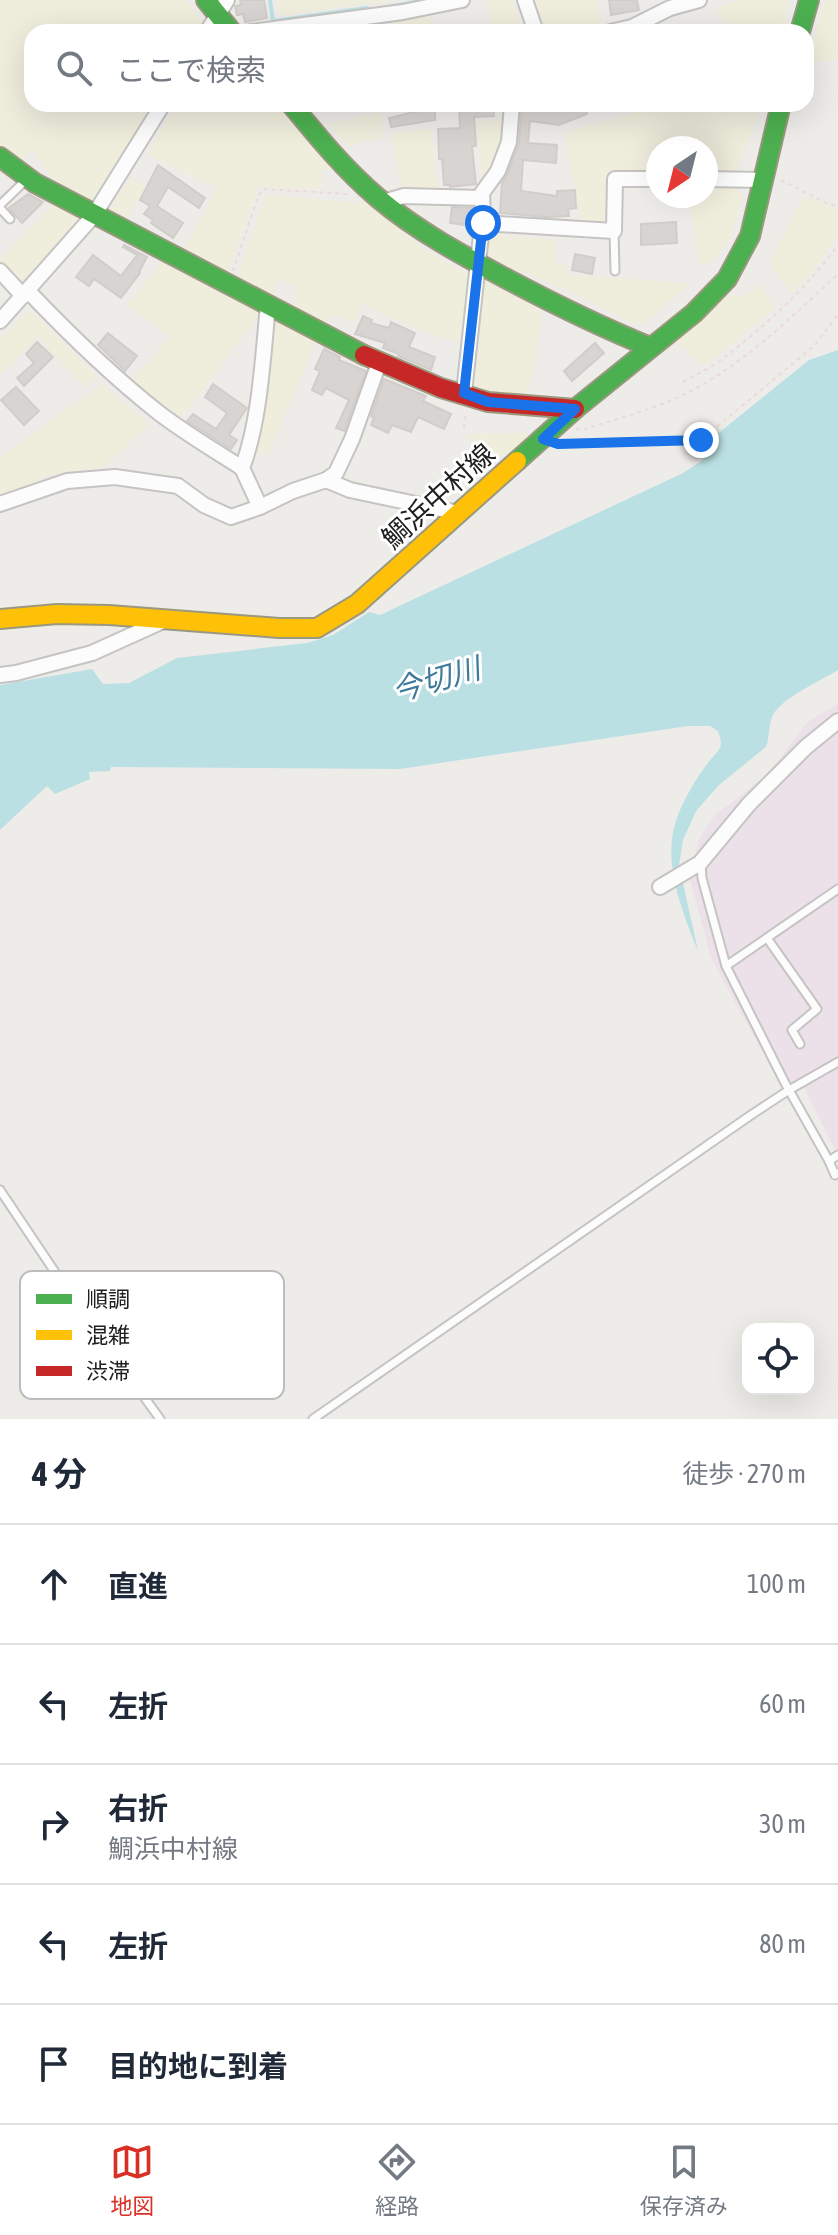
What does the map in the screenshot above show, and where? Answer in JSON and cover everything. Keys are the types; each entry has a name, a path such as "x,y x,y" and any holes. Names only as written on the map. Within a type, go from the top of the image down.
{"street":[{"path":"354,24 462,0"},
{"path":"525,0 533,24"},
{"path":"638,24 670,8 699,0"},
{"path":"209,24 214,4"},
{"path":"214,4 227,24"},
{"path":"0,321 94,215 158,112"},
{"path":"298,112 359,181 425,232 586,320 650,347"},
{"path":"464,393 483,223 482,193 498,171 509,142 511,112"},
{"name":"鯛浜中村線","path":"0,619 57,614 317,628 357,604 575,409 694,313 727,279 750,236 779,112"},
{"path":"0,157 28,178 94,215 379,363 441,388 488,402 575,409"},
{"path":"718,178 764,176"},
{"path":"483,223 614,231 615,179 646,179"},
{"path":"383,202 404,196 482,198"},
{"path":"0,271 119,381 162,415 242,468 260,507"},
{"path":"242,468 260,378 268,305"},
{"path":"0,504 67,481 115,477 178,486 204,505 231,517 260,507 336,473 379,363"},
{"path":"326,480 350,490 459,513"},
{"path":"0,675 92,653 166,620"},
{"path":"660,887 700,863 749,804 806,747 838,721"}],"lane":[{"path":"10,219 0,207 28,178"},
{"path":"614,231 615,271"},
{"path":"700,863 726,966 835,1175 838,1173"},
{"path":"726,966 838,889"},
{"path":"767,938 817,1009 792,1030 800,1044"},
{"path":"313,1419 751,1115 838,1062"},
{"path":"829,1161 838,1155"},
{"path":"0,1190 54,1271"},
{"path":"146,1399 160,1419"}],"path":[{"path":"764,176 838,206"},
{"path":"229,283 263,189 348,194"},
{"path":"683,382 720,361 795,296 838,245"},
{"path":"549,434 582,430 694,389 761,344 838,274"},
{"path":"549,434 558,444 701,440 815,345 838,314"}],"shaded area":[{"path":"0,0 186,0 204,23 24,24 24,112 145,112 149,115 93,208 63,193 33,151 16,162 0,150"},
{"path":"276,0 398,0 278,16"},
{"path":"513,0 522,24 493,24 486,2"},
{"path":"530,0 596,0 603,24 538,24"},
{"path":"740,0 788,0 786,24 724,24 717,8"},
{"path":"827,0 838,0 838,59 814,64 814,36"},
{"path":"430,14 432,24 388,24"},
{"path":"172,112 282,112 332,170 322,170 321,189 258,187 226,279 180,257 217,188 147,154"},
{"path":"381,112 384,137 348,146 328,124"},
{"path":"636,112 760,112 737,171 718,172 718,136 646,136 646,174 608,176 611,228 582,227 564,133"},
{"path":"504,119 500,146 490,170 480,181 478,121"},
{"path":"431,129 438,189 402,191 391,133"},
{"path":"130,177 146,187 124,222 107,215"},
{"path":"718,184 726,184 744,194 730,242 709,263 699,264 691,208 718,208"},
{"path":"266,195 368,203 421,247 472,276 464,344 412,327 363,303 354,324 332,314 325,331 293,313 297,286 276,281 271,302 235,282"},
{"path":"809,197 838,211 838,236 810,275 791,293 769,263 802,200"},
{"path":"55,203 86,220 23,291 0,265 0,259"},
{"path":"487,235 555,239 555,264 567,265 568,274 690,284 644,323 632,323 579,295 487,257"},
{"path":"162,261 261,313 181,418 163,409 131,381 170,337 127,304"},
{"path":"484,281 543,309 535,364 525,401 471,388"},
{"path":"760,284 775,308 708,364 702,365 674,339 728,295 743,296"},
{"path":"30,310 98,378 85,388 38,337 0,376 0,339"},
{"path":"276,319 316,341 269,453 258,453 251,469 254,439"},
{"path":"102,384 149,424 104,467 47,476 3,497 0,493 0,458"},
{"path":"534,433 503,457 465,436"},
{"path":"838,704 838,1151 800,1080 784,1092 711,958 690,880 699,839 714,816 768,774 807,722"}],"water":[{"name":"今切川","path":"838,350 838,670 793,696 778,709 771,719 766,747 719,785 696,811 683,840 679,865 698,951 676,886 671,851 683,803 721,745 718,731 710,726 688,726 400,769 111,767 110,771 89,772 90,779 55,794 47,786 0,830 0,685 92,669 103,684 129,683 177,658 307,643 333,635 369,612 380,615 683,473 703,460 710,440 809,360"}],"building":[{"path":"240,0 264,0 267,18 245,22 243,14 237,15 235,6 241,5"},
{"path":"609,0 637,0 639,10 611,15"},
{"path":"414,112 435,112 435,120 391,127 389,118"},
{"path":"459,112 494,112 494,116 474,117 476,146 472,146 476,184 450,187 444,185 438,129 460,128"},
{"path":"521,112 586,112 559,125 530,121 528,143 557,145 556,163 523,160 521,191 557,196 557,191 575,190 576,208 568,209 569,216 500,213 502,183 519,143"},
{"path":"158,165 205,198 199,208 168,187 157,206 183,223 173,238 151,223 153,220 144,214 150,206 140,200"},
{"path":"28,194 43,202 22,223 9,208"},
{"path":"452,207 473,208 472,226 450,223"},
{"path":"676,222 677,243 641,245 641,224"},
{"path":"124,245 147,257 140,273 121,298 94,279 89,286 76,277 93,255 121,276 137,255"},
{"path":"575,254 595,258 592,274 572,270"},
{"path":"363,316 372,320 371,323 389,328 391,322 415,333 409,347 435,357 431,370 383,348 385,343 355,334"},
{"path":"108,333 137,356 125,371 98,345"},
{"path":"37,342 53,357 24,386 17,378 34,363 26,354"},
{"path":"595,343 604,353 572,381 564,371"},
{"path":"324,349 340,357 339,360 366,371 344,431 336,428 349,400 326,388 322,395 312,390 320,371 315,369"},
{"path":"384,379 426,396 423,401 451,414 444,429 418,417 411,432 392,425 388,433 371,425 374,418 371,416"},
{"path":"213,384 247,408 229,435 237,440 231,449 187,421 193,414 216,429 227,413 205,397"},
{"path":"16,387 39,411 24,425 1,400"}],"waterway":[{"path":"270,0 273,21 367,8 372,10"},
{"path":"388,7 425,0"},
{"path":"105,376 126,394"}],"traffic: fast":[{"path":"206,0 226,24"},
{"path":"802,24 809,0"},
{"path":"298,112 354,176 408,221 457,252 525,288 650,347"},
{"path":"517,461 575,409 694,313 727,279 750,236 779,112"},
{"path":"0,157 35,183 364,355"}],"traffic: slow":[{"path":"0,619 57,614 109,615 317,628 357,604 517,461"}],"traffic: jam":[{"path":"364,355 441,388 488,402 575,409"}],"route":[{"path":"483,223 464,393 488,402 575,409 543,439 558,444 701,440"}]}
